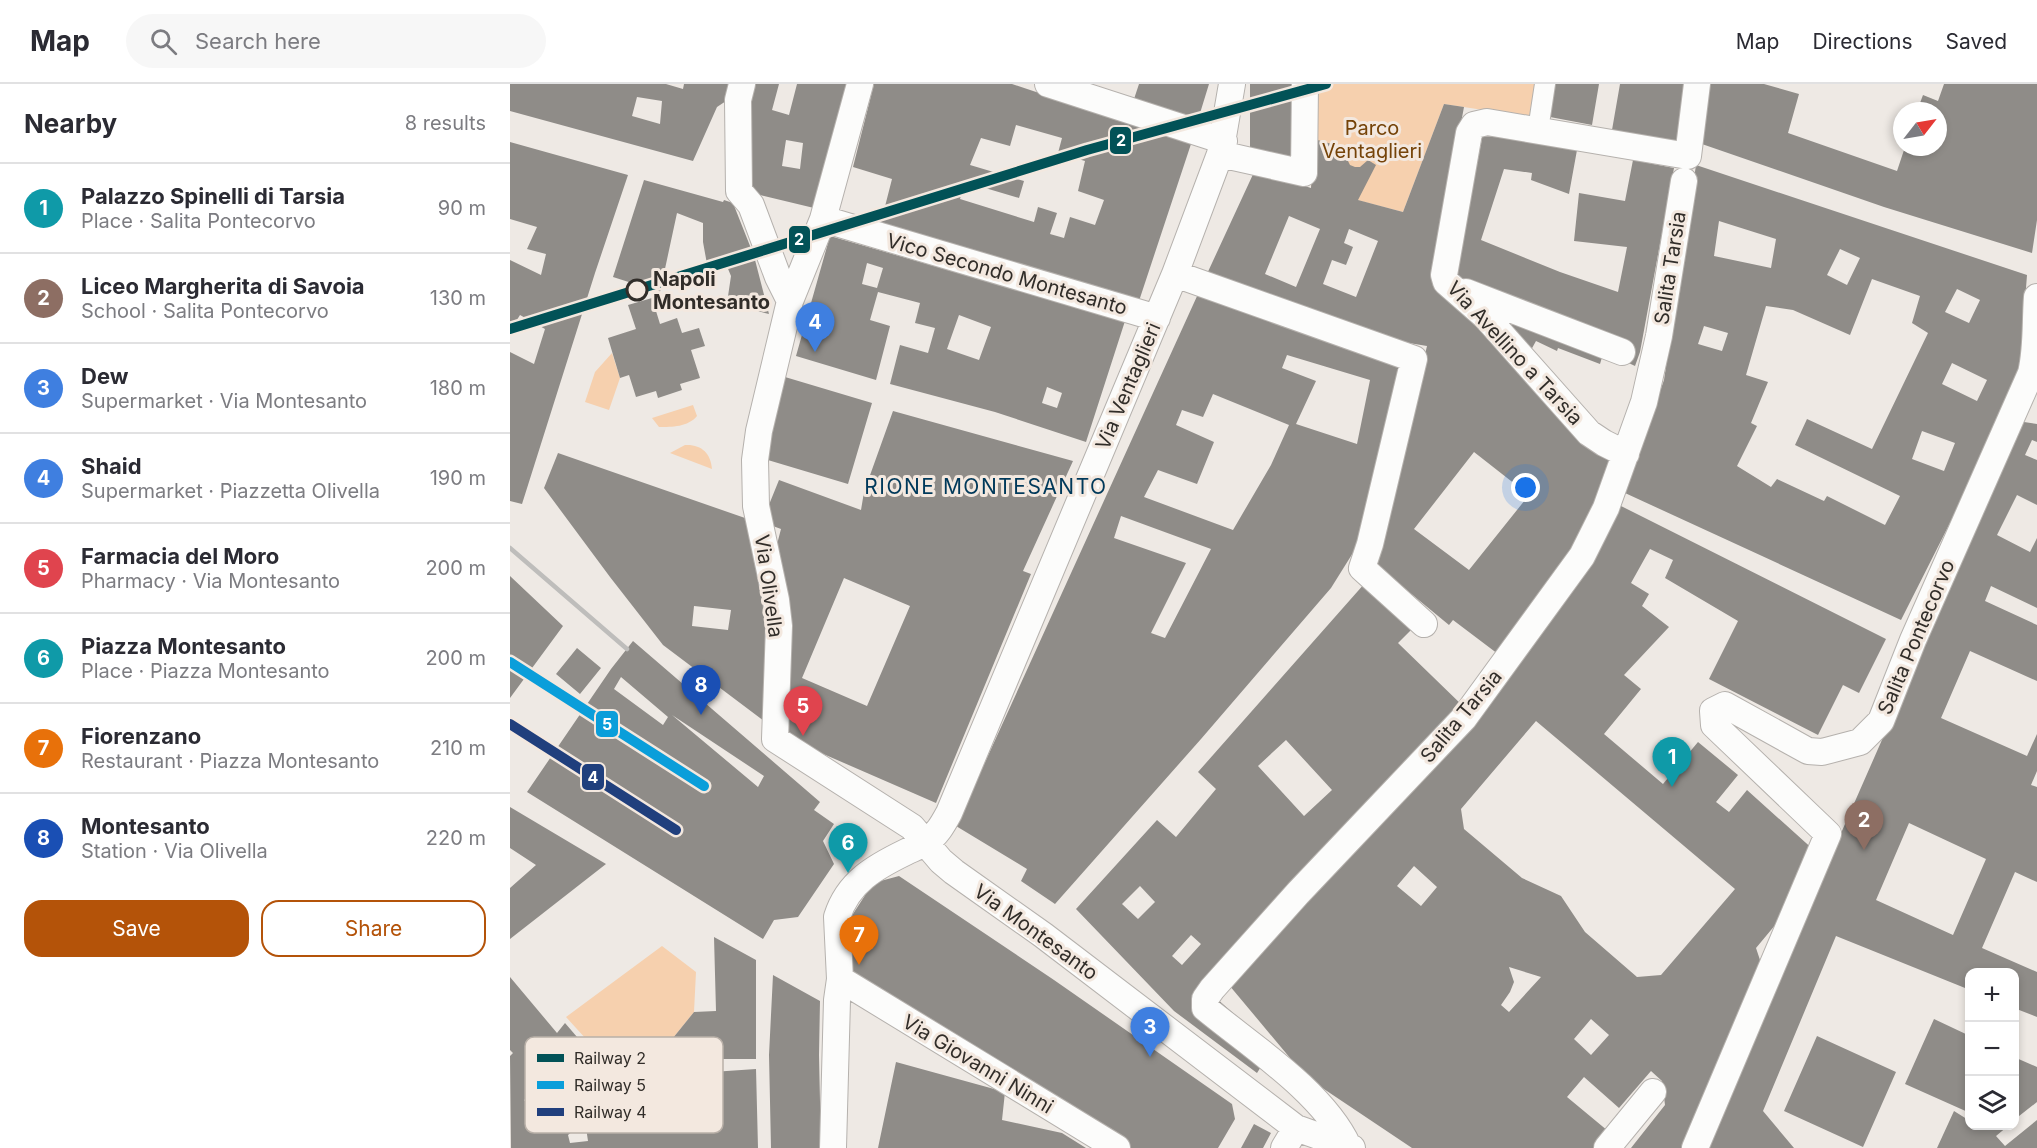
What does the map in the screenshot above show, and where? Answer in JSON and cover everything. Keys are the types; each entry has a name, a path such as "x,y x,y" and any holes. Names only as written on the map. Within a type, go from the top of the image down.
{"street":[{"path":"742,84 738,100 739,191 751,205 778,277 790,301"},
{"name":"Via Olivella","path":"775,739 779,626 776,600 756,506 755,460 759,431 790,301 823,219 860,84"},
{"path":"1048,84 1222,147 1304,173 1305,84"},
{"name":"Via Ventaglieri","path":"926,842 936,833 950,813 1175,274 1222,147 1232,84"},
{"path":"1538,130 1545,84"},
{"name":"Salita Tarsia","path":"1350,1147 1340,1129 1318,1102 1205,1008 1205,999 1298,893 1464,718 1582,556 1606,508 1644,402 1638,358 1686,168 1697,84"},
{"name":"Via Avellino a Tarsia","path":"1626,454 1598,441 1589,433 1486,317 1449,285 1444,275 1472,129 1474,125 1487,122 1538,130 1686,168"},
{"name":"Vico Secondo Montesanto","path":"823,219 1157,318"},
{"path":"1175,274 1414,359 1373,533 1362,568 1424,624"},
{"path":"1449,285 1638,358"},
{"name":"Salita Pontecorvo","path":"1695,1148 1828,834 1714,725 1713,711 1725,705 1808,751 1822,752 1860,742 1881,721 2031,373 2036,353 2034,325 2037,297"},
{"name":"Via Montesanto","path":"775,739 912,827 941,861 954,872 1043,935 1290,1138 1350,1147"},
{"path":"833,1148 838,990 837,917 853,886 873,869 926,842"},
{"name":"Via Giovanni Ninni","path":"838,990 1117,1148"},
{"path":"1607,1148 1653,1092"}],"green space":[{"name":"Parco Ventaglieri","path":"1318,84 1535,84 1529,117 1444,104 1403,212 1311,188 1315,133 1318,133"},
{"path":"612,353 620,378 609,410 585,402 595,372"},
{"path":"693,405 697,416 684,424 659,427 652,418"},
{"path":"685,445 696,446 704,451 710,458 712,469 670,453"},
{"path":"662,946 696,972 694,1012 674,1037 584,1037 566,1017"}],"building":[{"path":"510,84 666,84 683,89 684,84 731,84 726,101 717,107 693,161 510,111","holes":["637,97 662,101 660,124 632,116"]},
{"path":"750,84 779,84 772,110 789,115 797,84 849,84 814,208 752,193 748,93","holes":["786,140 803,143 800,169 782,166"]},
{"path":"874,84 1012,84 1191,144 1138,304 880,226 892,179 853,167","holes":["1016,125 1062,138 1058,153 1085,161 1078,191 1104,200 1095,225 1070,217 1064,238 1050,234 1057,213 1038,207 1034,222 960,199 965,182 1019,198 1024,181 970,165 981,138 1010,146"]},
{"path":"1139,84 1209,84 1197,123 1134,99"},
{"path":"1250,84 1298,84 1299,160 1250,154"},
{"path":"1555,84 1599,84 1592,125 1550,117"},
{"path":"1620,84 1690,84 1680,143 1612,130"},
{"path":"1708,84 1764,84 1799,94 1788,133 1897,171 1902,156 1947,156 1947,102 1920,102 1923,95 1938,101 1944,84 2037,84 2037,220 2032,253 1884,207 1699,143"},
{"path":"1444,104 1464,107 1442,224 1434,287 1471,311 1614,454 1592,520 1498,654 1453,620 1449,625 1375,564 1427,346 1409,343 1206,276 1255,170 1311,188 1314,139 1346,148 1346,157 1350,165 1360,167 1368,160 1376,165 1358,200 1403,212","holes":["1289,216 1320,229 1296,287 1265,274","1349,229 1378,241 1356,297 1323,284 1332,260 1346,265 1353,247 1344,243","1474,452 1529,495 1469,570 1414,529"]},
{"path":"1483,133 1577,150 1569,194 1531,180 1532,173 1504,169 1481,240 1560,272 1618,292 1627,247 1574,241 1579,193 1625,201 1633,160 1674,168 1640,352 1635,366 1455,281"},
{"path":"510,142 628,175 522,504 510,501 510,352 534,364 545,329 520,315 510,331 510,260 541,275 546,254 527,249 537,227 510,219"},
{"path":"1696,165 2027,275 2020,366 1951,521 1901,620 1625,493 1664,380","holes":["1719,221 1776,239 1771,268 1714,256","1840,249 1860,258 1847,285 1827,275","1872,279 1920,296 1912,323 1928,333 1872,449 1807,419 1795,445 1900,496 1885,525 1827,496 1824,501 1777,479 1771,487 1737,466 1757,426 1751,423 1768,382 1746,375 1766,306 1793,310 1850,335","1957,289 1980,300 1969,323 1945,312","1704,326 1728,333 1722,351 1698,344","1952,363 1987,380 1977,401 1942,384","1922,431 1955,443 1944,471 1912,459"]},
{"path":"644,180 733,203 754,256 769,314 727,303 731,276 726,264 707,264 703,242 703,223 677,213 660,292 613,277"},
{"path":"830,236 1125,321 1086,442 995,412 890,384 900,345 928,353 935,328 915,323 920,303 878,292 870,320 890,326 876,380 796,356","holes":["867,263 883,268 877,288 862,284","959,315 991,327 979,360 947,349","1047,387 1062,393 1057,408 1042,403"]},
{"path":"1198,294 1404,366 1366,532 1331,588 1055,904 1021,881 1027,869 956,826","holes":["1287,355 1370,380 1357,444 1296,424 1316,381 1282,368","1213,394 1289,425 1271,465 1233,530 1144,497 1158,470 1197,484 1214,442 1176,425 1182,410 1203,417","1121,516 1211,549 1165,638 1151,633 1186,563 1114,538"]},
{"name":"Napoli Montesanto","path":"652,298 660,324 677,318 682,333 699,328 705,346 691,350 700,378 680,384 682,390 658,398 656,391 636,397 629,375 620,378 608,338 636,329 628,305"},
{"path":"1507,317 1603,354 1600,364 1558,348 1557,351 1536,341 1531,350 1504,321"},
{"path":"785,377 872,403 848,484 761,458"},
{"path":"893,411 1073,461 1023,571 1031,574 936,803 782,736 775,552 781,529 762,522 779,480 861,510 864,492","holes":["844,578 910,606 867,706 802,678"]},
{"path":"2024,422 2037,424 2037,442 2032,440 2025,455 2037,460 2037,505 2017,495 1997,535 2030,552 2037,538 2037,608 1991,586 1985,601 2037,625 2037,681 1970,651 1941,718 2027,756 2037,734 2037,771 2031,785 2037,787 2037,882 2015,872 1982,948 2037,972 2037,1017 2019,1010 2019,968 1965,968 1965,988 1836,936 1763,1111 1794,1148 1708,1148 1802,922","holes":["1909,823 1986,859 1953,935 1876,900"]},
{"path":"558,453 745,518 768,608 768,724 663,645 544,488","holes":["694,606 731,610 728,630 692,626"]},
{"path":"1619,505 1886,639 1859,693 1843,685 1818,735 1709,679 1738,621 1665,578 1673,560 1650,549 1631,583 1649,594 1642,606 1669,627 1624,675 1641,689 1604,734 1663,784 1698,742 1738,775 1716,802 1729,812 1747,790 1816,852 1781,928 1776,924 1756,948 1762,966 1686,1148 1631,1148 1665,1105 1662,1081 1651,1071 1619,1108 1584,1077 1567,1097 1608,1131 1594,1148 1412,1148 1306,1077 1229,985 1342,863 1374,832 1485,710 1500,691 1496,687 1565,602","holes":["1536,721 1735,889 1661,975 1637,977 1585,932 1561,896 1522,878 1464,829 1461,809","1414,866 1437,887 1421,906 1397,886","1509,967 1541,977 1509,1012 1501,1005 1514,982","1591,1019 1609,1035 1591,1055 1574,1039"]},
{"path":"510,576 563,626 510,698"},
{"path":"1365,583 1413,628 1398,643 1465,708 1308,864 1271,909 1200,984 1273,1048 1257,1073 1174,1011 1076,909 1157,820 1176,837 1216,789 1198,772","holes":["1286,740 1332,790 1304,816 1258,766","1140,886 1155,902 1138,919 1122,904","1191,935 1201,944 1182,965 1172,956"]},
{"path":"633,641 820,802 814,810 834,824 823,841 834,864 798,917 774,920 763,939 527,792 611,669","holes":["621,677 668,717 663,725 614,689","672,715 764,776 758,787"]},
{"path":"577,648 601,668 580,694 556,674"},
{"path":"510,807 606,864 510,939 510,888 536,865 510,848"},
{"path":"899,876 1232,1104 1235,1119 1218,1148 1130,1148 852,972 851,917 873,883"},
{"path":"714,937 756,960 756,1059 723,1059 723,1037 674,1037 694,1012 716,1011"},
{"path":"773,975 820,1001 821,1148 771,1148 769,1055"},
{"path":"510,977 557,1033 565,1023 577,1037 525,1037 525,1133 570,1133 568,1135 570,1143 588,1141 587,1133 723,1133 723,1071 756,1069 758,1148 511,1148 510,1056 513,1053 510,1050"},
{"path":"1934,1019 1965,1034 1965,1111 1905,1084"},
{"path":"1817,1036 1896,1072 1863,1147 1784,1111"},
{"path":"2019,1059 2037,1067 2037,1102 2019,1116"},
{"path":"896,1062 1005,1092 1002,1120 1062,1133 1086,1148 878,1148"},
{"path":"1954,1111 1965,1118 1965,1130 2003,1130 1996,1136 2005,1146 2037,1120 2037,1148 1937,1148"},
{"path":"1254,1124 1271,1133 1263,1148 1241,1148"}],"railway":[{"path":"510,548 627,649"}],"rail line":[{"name":"2","path":"510,329 1087,150 1326,84"},
{"name":"5","path":"510,662 704,786"},
{"name":"4","path":"510,724 676,830"}],"place":[{"name":"Napoli Montesanto","path":"637,290"},
{"name":"Shaid","path":"815,352"},
{"name":"Montesanto","path":"701,715"},
{"name":"Farmacia del Moro","path":"803,736"},
{"name":"Palazzo Spinelli di Tarsia","path":"1672,787"},
{"name":"Liceo Margherita di Savoia","path":"1864,850"},
{"name":"Piazza Montesanto","path":"848,873"},
{"name":"Fiorenzano","path":"859,965"},
{"name":"Dew","path":"1150,1057"}],"district":[{"name":"RIONE MONTESANTO","path":"986,487"}]}
